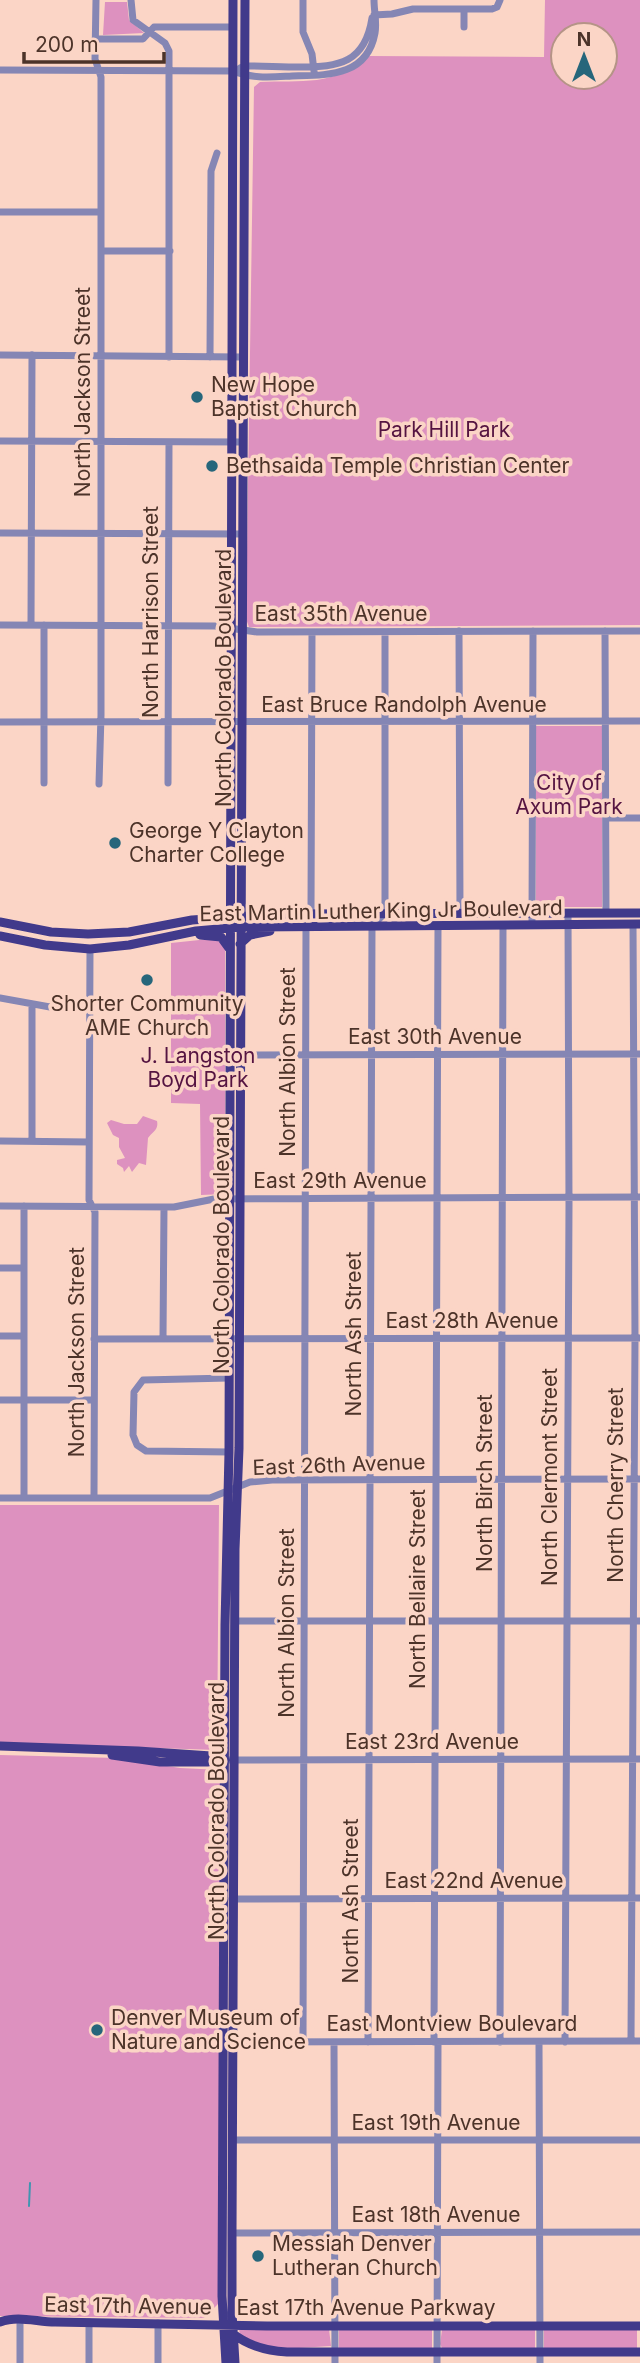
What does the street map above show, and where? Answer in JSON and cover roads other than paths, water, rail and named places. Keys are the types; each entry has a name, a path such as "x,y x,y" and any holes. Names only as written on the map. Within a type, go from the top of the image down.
{"main road":[{"name":"North Colorado Boulevard","path":"233,0 238,357"},
{"name":"North Colorado Boulevard","path":"235,1055 230,954 235,922 236,723 231,628 231,534 237,442 245,0"},
{"name":"North Colorado Boulevard","path":"236,723 242,631 242,534 237,442"},
{"name":"East Martin Luther King Jr Boulevard","path":"0,936 45,945 90,949 127,945 235,922 311,914 568,913 606,909 640,913"},
{"name":"East Martin Luther King Jr Boulevard","path":"0,922 51,932 88,934 129,932 186,921 302,926 636,926"},
{"name":"North Colorado Boulevard","path":"230,1760 238,1487 234,1339 235,1055 240,944 235,922"},
{"path":"240,944 250,935 302,926"},
{"path":"167,936 218,936 227,943 230,954"},
{"name":"North Colorado Boulevard","path":"234,1339 229,1378 226,1532 230,1760 229,1899 223,2042 230,2328 235,2363"},
{"name":"East 23rd Avenue","path":"0,1746 211,1756 230,1760"},
{"path":"15,1752 19,1749 51,1748"},
{"name":"East 23rd Avenue","path":"0,1752 120,1756 160,1762 230,1760"},
{"name":"North Colorado Boulevard","path":"226,2363 230,2328 233,2140 229,1899"},
{"name":"East 17th Avenue","path":"0,2322 6,2319 28,2319 33,2322"},
{"name":"East 17th Avenue","path":"0,2322 158,2323 230,2328"},
{"name":"East 17th Avenue Parkway","path":"230,2328 640,2326"},
{"name":"East 17th Avenue Parkway","path":"230,2328 273,2351 335,2358 437,2352 640,2352"}],"street":[{"name":"North Jackson Street","path":"96,0 95,59 101,77 99,784"},
{"path":"131,0 132,18 168,46 169,357"},
{"path":"303,0 303,32 312,54 314,76"},
{"path":"244,71 254,77 336,75 356,64 368,50 376,25 374,0"},
{"path":"374,15 412,9 492,9 497,7 499,0"},
{"path":"464,9 464,27"},
{"path":"0,70 244,71 335,66 355,55 368,37 374,15"},
{"path":"95,38 143,39 158,27 233,27"},
{"path":"210,357 211,171 216,153"},
{"path":"0,212 100,212"},
{"path":"101,251 170,251"},
{"path":"0,355 238,357"},
{"path":"31,625 32,355"},
{"path":"0,441 237,442"},
{"name":"North Harrison Street","path":"168,783 169,442"},
{"path":"0,533 242,534"},
{"name":"East 35th Avenue","path":"0,625 168,626 312,632 640,631"},
{"path":"44,625 44,783"},
{"path":"459,631 460,913"},
{"path":"532,925 533,631"},
{"path":"606,631 606,909"},
{"path":"311,914 312,632"},
{"path":"372,926 385,914 385,632"},
{"name":"East Bruce Randolph Avenue","path":"0,722 640,721"},
{"path":"606,818 640,818"},
{"name":"North Clermont Street","path":"565,2042 569,1338 568,913"},
{"name":"North Birch Street","path":"500,2042 503,925"},
{"name":"North Albion Street","path":"302,926 306,1055 303,2042"},
{"name":"North Ash Street","path":"368,2042 372,926"},
{"name":"North Bellaire Street","path":"437,2363 434,1899 438,926"},
{"name":"North Cherry Street","path":"636,926 636,2041"},
{"name":"North Jackson Street","path":"90,949 89,1200 95,1212 94,1499"},
{"path":"0,998 90,1009"},
{"path":"32,1004 32,1141"},
{"name":"East 30th Avenue","path":"235,1055 637,1054"},
{"path":"0,1141 89,1142"},
{"name":"East 29th Avenue","path":"0,1206 92,1206 164,1210 205,1199 305,1201 637,1197"},
{"path":"24,1206 24,1498"},
{"path":"163,1339 164,1210"},
{"path":"0,1268 24,1268"},
{"path":"0,1336 24,1336"},
{"name":"East 28th Avenue","path":"94,1339 637,1338"},
{"path":"229,1378 143,1380 134,1392 133,1435 136,1445 146,1451 229,1452"},
{"path":"0,1400 94,1400"},
{"name":"East 26th Avenue","path":"0,1498 200,1498 228,1492 258,1481 305,1479 637,1479"},
{"path":"235,1621 636,1621"},
{"name":"East 23rd Avenue","path":"230,1760 636,1759"},
{"name":"East 22nd Avenue","path":"229,1899 636,1898"},
{"name":"East Montview Boulevard","path":"223,2042 636,2041"},
{"path":"334,2042 335,2358"},
{"path":"539,2042 540,2363"},
{"name":"East 19th Avenue","path":"233,2140 640,2140"},
{"name":"East 18th Avenue","path":"232,2232 640,2232"},
{"path":"89,2322 89,2363"},
{"path":"158,2323 158,2363"},
{"path":"20,2324 20,2363"}],"waterway":[{"path":"29,2206 30,2183"}],"place":[{"name":"New Hope Baptist Church","path":"197,397"},
{"name":"Bethsaida Temple Christian Center","path":"212,466"},
{"name":"George Y Clayton Charter College","path":"115,843"},
{"name":"Shorter Community AME Church","path":"147,980"},
{"name":"Denver Museum of Nature and Science","path":"97,2030"},
{"name":"Messiah Denver Lutheran Church","path":"258,2256"}],"park label":[{"name":"Park Hill Park","path":"444,430"},
{"name":"City of Axum Park","path":"569,795"},
{"name":"J. Langston Boyd Park","path":"198,1068"}]}
